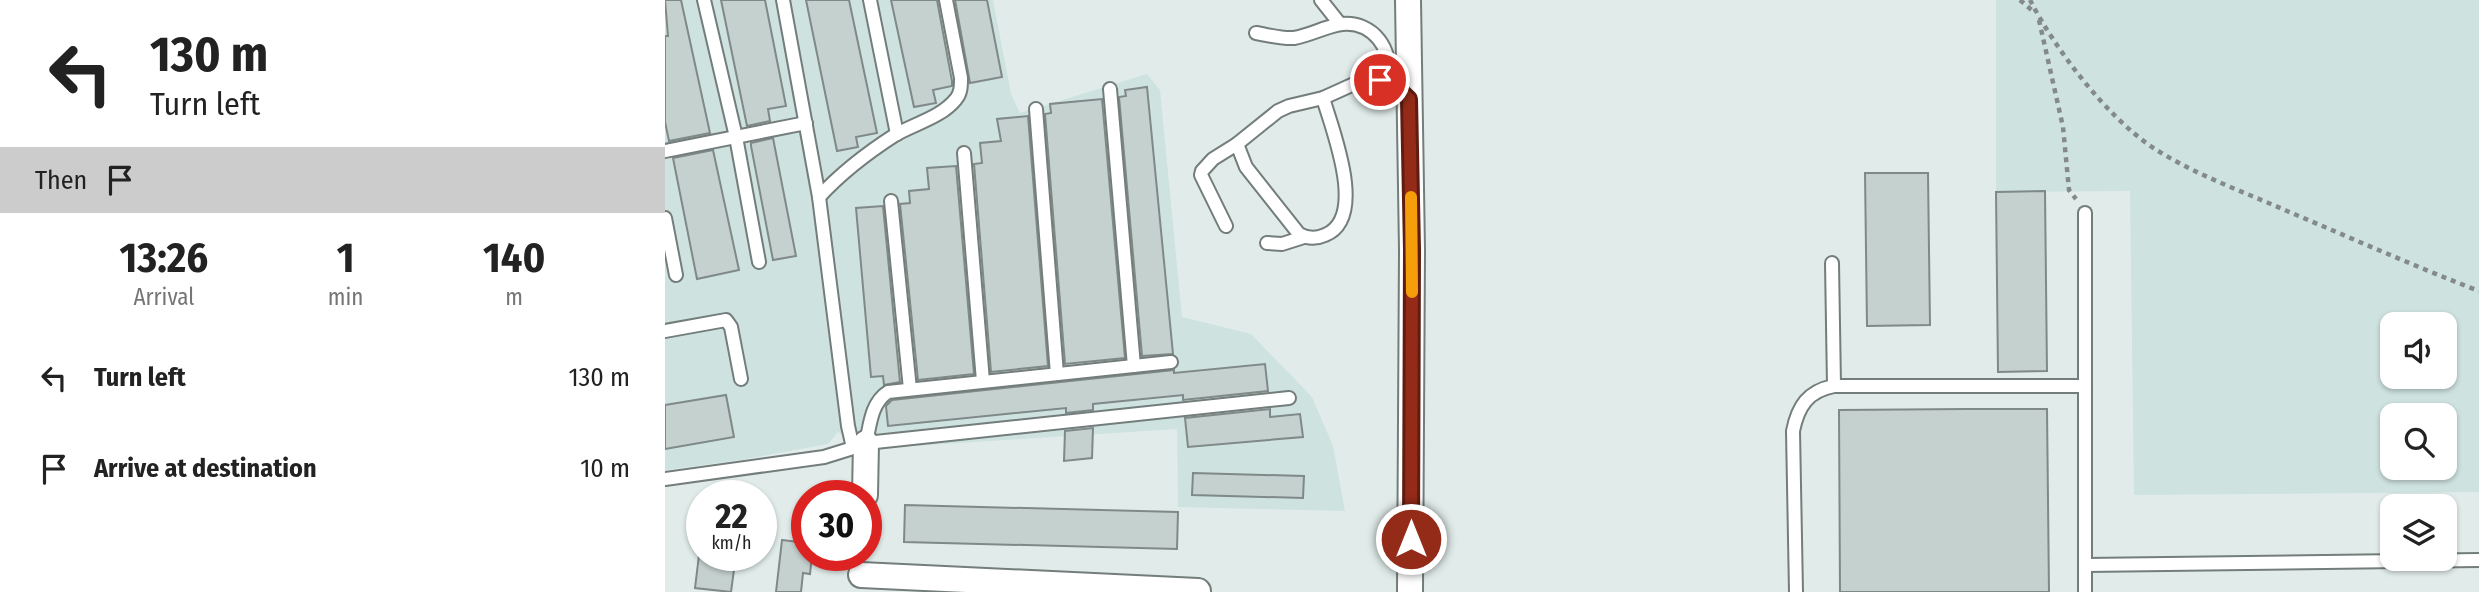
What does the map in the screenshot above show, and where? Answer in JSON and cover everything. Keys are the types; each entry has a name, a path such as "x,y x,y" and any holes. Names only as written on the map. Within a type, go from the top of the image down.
{"street":[{"path":"1408,0 1412,250 1410,592"},
{"path":"860,445 864,480"},
{"path":"860,574 1198,591"}],"lane":[{"path":"704,0 736,137 759,262"},
{"path":"783,0 819,197 848,426 860,445"},
{"path":"870,0 897,134"},
{"path":"819,197 850,167 897,134 950,105 958,97 961,88 946,0"},
{"path":"1321,0 1340,24"},
{"path":"1256,33 1291,38 1340,24 1365,28 1380,39 1388,58 1387,78 1409,99"},
{"path":"1226,226 1202,171 1213,159 1237,144 1278,111 1323,98 1354,84 1387,78"},
{"path":"1110,89 1134,366"},
{"path":"1267,243 1282,244 1304,237 1318,237 1341,223 1346,198 1343,169 1323,98"},
{"path":"1036,109 1057,374"},
{"path":"665,151 806,123"},
{"path":"1237,144 1246,167 1293,228 1304,237"},
{"path":"964,152 983,382"},
{"path":"891,201 910,389"},
{"path":"2085,213 2085,592"},
{"path":"665,218 676,275"},
{"path":"1832,263 1834,386"},
{"path":"665,331 726,320 731,327 741,379"},
{"path":"860,445 874,410 881,397 888,392 1171,362"},
{"path":"1796,592 1793,431 1796,417 1805,400 1813,393 1834,386 2085,386"},
{"path":"665,479 824,457 860,445 1289,398"},
{"path":"2085,565 2479,560"}],"path":[{"path":"2020,0 2038,16 2063,127 2069,190 2085,213"},
{"path":"2030,0 2066,57 2097,95 2123,123 2152,147 2230,187 2479,291"}],"shaded area":[{"path":"665,0 993,0 1011,94 1020,113 1147,74 1160,90 1182,317 1251,334 1312,397 1333,446 1345,511 1178,507 1177,429 866,449 838,432 828,444 665,470"},
{"path":"1996,0 2479,0 2479,492 2134,495 2130,191 1996,192"}],"building":[{"path":"665,0 681,0 710,133 669,141 665,122 665,36 668,36"},
{"path":"721,0 765,0 786,106 768,109 770,121 747,126"},
{"path":"806,0 849,0 877,133 856,137 858,147 837,151"},
{"path":"891,0 937,0 952,86 933,90 936,103 914,107"},
{"path":"955,0 987,0 1002,77 970,83"},
{"path":"1147,87 1173,354 1142,356 1119,97 1126,96 1125,90"},
{"path":"1102,99 1125,358 1065,364 1045,114 1051,113 1050,104"},
{"path":"1028,116 1048,366 991,372 974,164 982,163 980,143 1001,141 997,119"},
{"path":"773,138 796,256 773,260 751,143"},
{"path":"713,150 739,270 697,279 673,158"},
{"path":"956,166 974,374 918,380 900,204 910,203 909,191 929,189 927,168"},
{"path":"1865,173 1928,173 1930,325 1867,326"},
{"path":"2045,191 2047,371 1998,372 1996,192"},
{"path":"883,206 900,382 884,385 883,376 871,377 856,208"},
{"path":"1265,364 1268,391 1183,400 1183,395 1093,404 1093,410 1066,413 1066,408 888,426 886,406 892,400 1174,370 1174,373"},
{"path":"726,395 734,437 665,449 665,405"},
{"path":"1270,409 1270,417 1300,414 1303,437 1188,447 1185,418"},
{"path":"2047,409 2049,592 1840,592 1839,410"},
{"path":"1093,428 1092,458 1064,461 1065,431"},
{"path":"1193,473 1304,476 1303,498 1192,495"},
{"path":"905,505 1178,512 1177,549 904,542"},
{"path":"782,540 791,541 791,571 810,571 810,574 803,573 801,592 776,592"},
{"path":"697,571 734,571 731,592 695,588"}],"slow traffic":[{"path":"1411,197 1412,292"}],"route":[{"path":"1380,80 1387,78 1409,99 1412,250 1411,539"}]}
